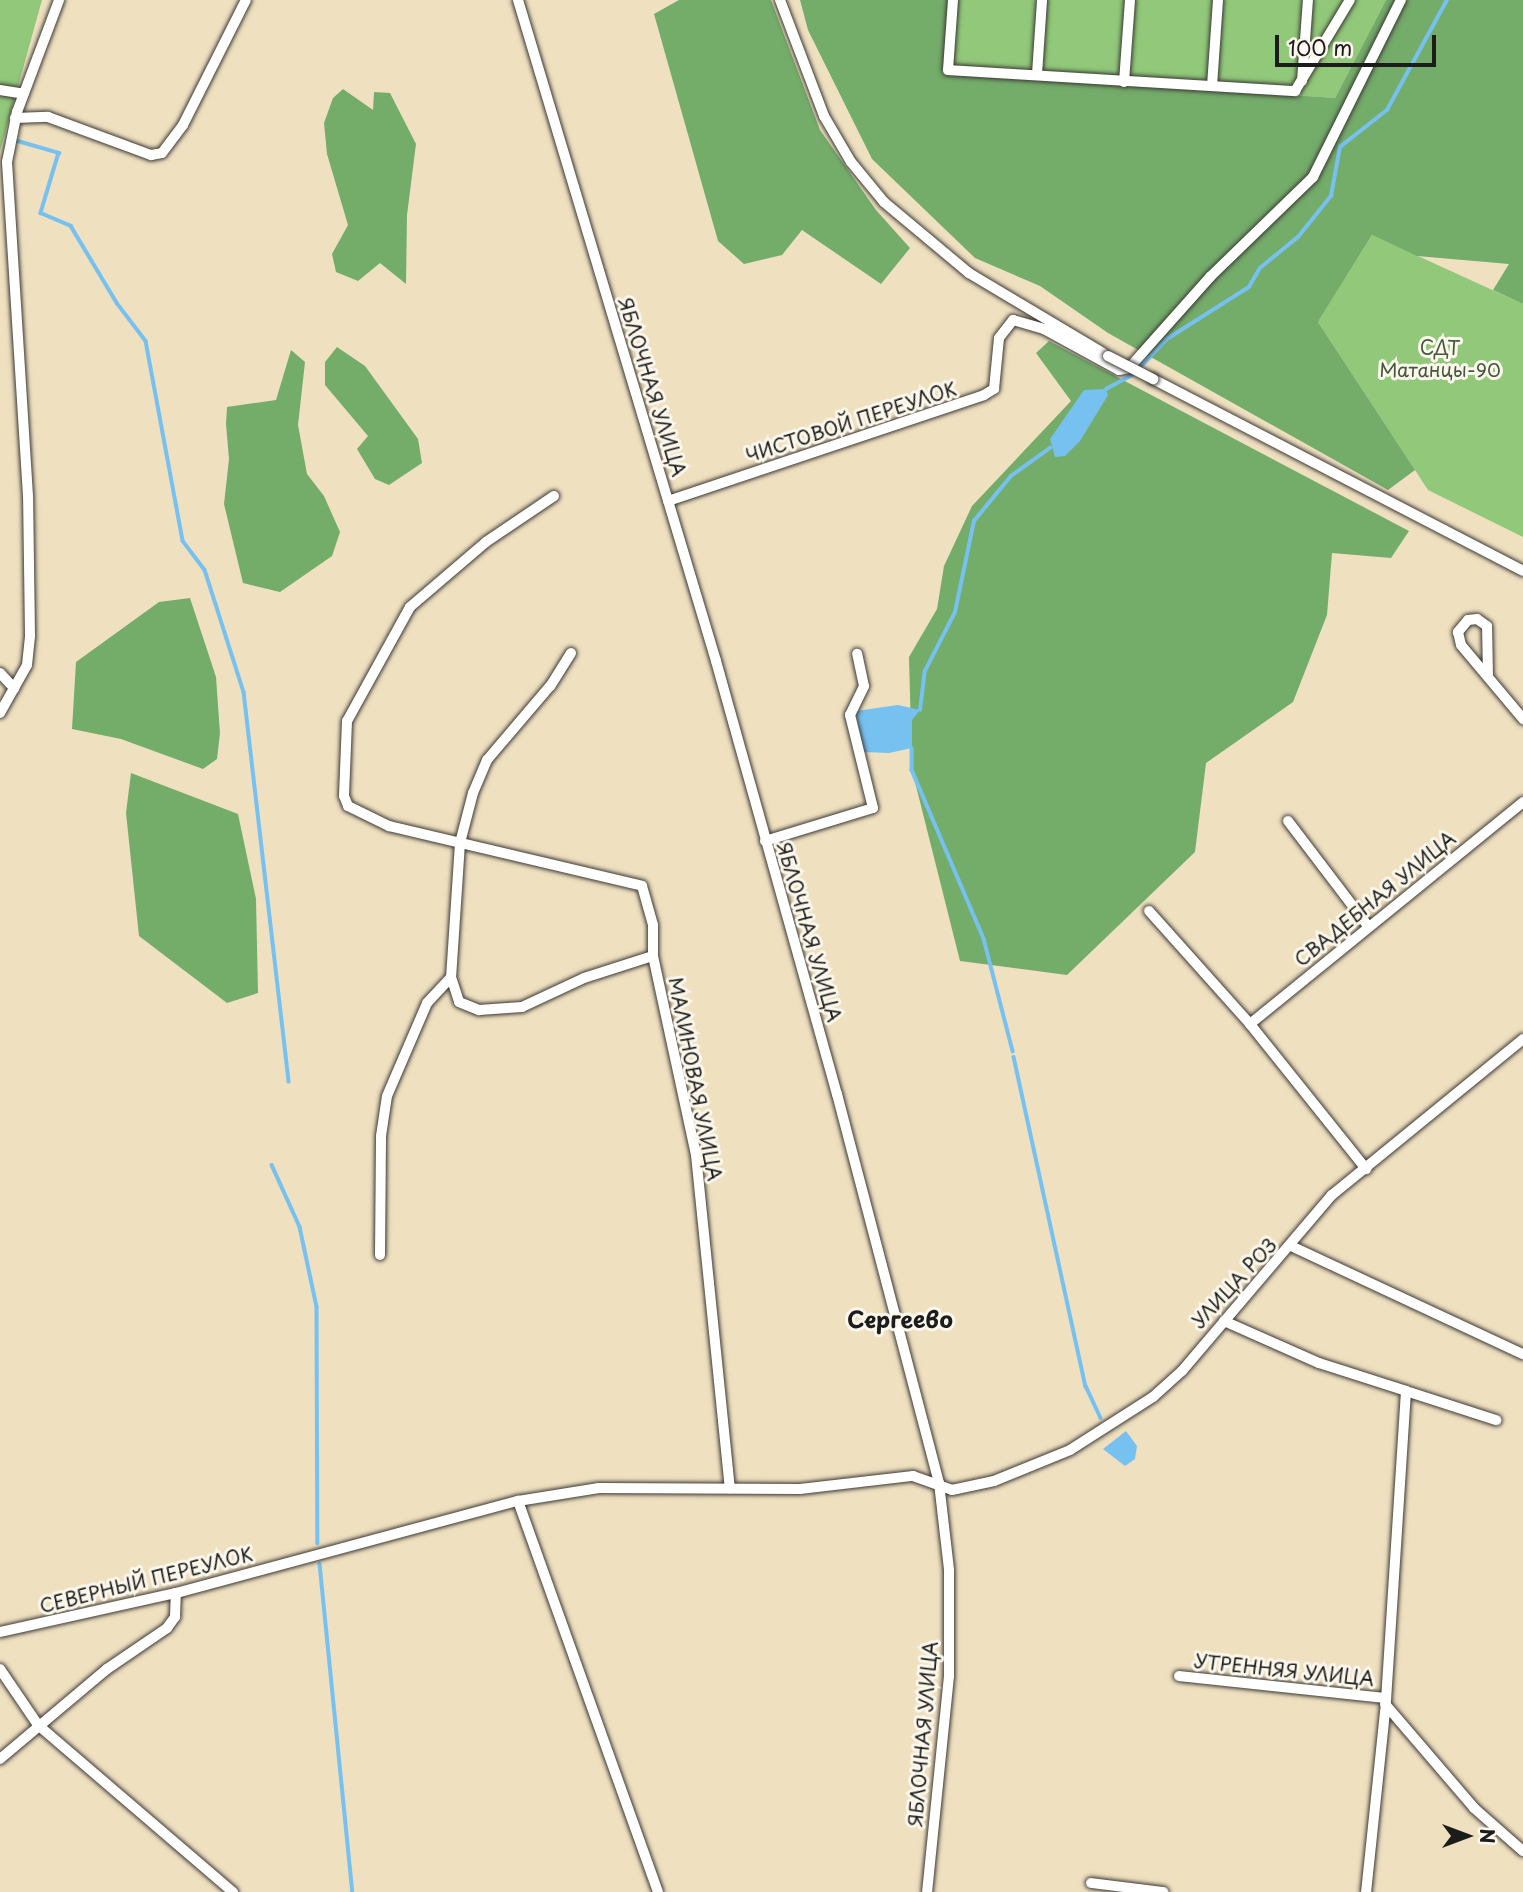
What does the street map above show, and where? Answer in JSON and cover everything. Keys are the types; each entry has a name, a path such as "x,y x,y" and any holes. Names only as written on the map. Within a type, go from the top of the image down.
{"street":[{"path":"0,713 27,665 30,635 28,496 4,188 15,118 59,0"},
{"path":"15,118 48,117 151,155 162,153 183,125 246,0"},
{"name":"ЯБЛОЧНАЯ УЛИЦА","path":"518,0 668,501 765,841 939,1483 949,1570 949,1676 927,1892"},
{"path":"780,0 801,65 837,140 892,210 969,274 1108,356 1523,571"},
{"path":"953,0 948,70 1295,91 1302,86 1350,0"},
{"path":"1037,74 1042,0"},
{"path":"1124,82 1130,0"},
{"path":"1212,86 1218,0"},
{"path":"1302,86 1308,0"},
{"name":"ЧИСТОВОЙ ПЕРЕУЛОК","path":"668,501 984,395 994,389 999,338 1013,320 1044,329 1119,370 1129,368 1211,276 1313,177 1401,0"},
{"path":"0,89 24,94"},
{"path":"460,843 368,818 348,806 344,796 347,721 410,607 486,542 554,496"},
{"path":"1488,676 1487,626 1477,619 1468,620 1460,627 1458,639 1488,676 1523,719"},
{"path":"571,653 550,686 487,760 460,843 451,977 459,1002 479,1010 523,1007 584,978 653,956"},
{"path":"765,841 873,808 850,715 864,686 857,654"},
{"path":"0,673 15,688"},
{"name":"СВАДЕБНАЯ УЛИЦА","path":"1250,1024 1523,802"},
{"path":"1288,821 1368,926"},
{"name":"МАЛИНОВАЯ УЛИЦА","path":"460,843 642,886 653,925 653,956 696,1155 730,1488"},
{"path":"1149,911 1250,1024 1366,1169"},
{"path":"380,1255 381,1136 387,1096 428,1003 451,977"},
{"name":"УЛИЦА РОЗ","path":"518,1501 599,1488 800,1489 913,1476 953,1490 966,1490 1070,1450 1153,1397 1291,1247 1332,1195 1523,1039"},
{"path":"1291,1247 1523,1354"},
{"path":"1224,1321 1319,1363 1496,1420"},
{"path":"1366,1892 1385,1701 1406,1391"},
{"path":"518,1501 658,1892"},
{"name":"СЕВЕРНЫЙ ПЕРЕУЛОК","path":"0,1632 176,1593 518,1501"},
{"path":"0,1759 107,1669 167,1628 175,1617 176,1593"},
{"path":"0,1669 38,1725 233,1892"},
{"name":"УТРЕННЯЯ УЛИЦА","path":"1179,1676 1385,1701"},
{"path":"1385,1701 1474,1808 1523,1851"},
{"path":"1091,1883 1163,1892"}],"green space":[{"path":"0,0 42,0 0,151"},
{"path":"679,0 771,0 820,130 876,210 910,248 881,284 802,230 782,255 744,264 718,241 654,14"},
{"path":"800,0 950,0 943,71 1335,98 1386,0 1523,0 1523,304 1493,290 1509,264 1417,256 1372,235 1318,322 1415,470 1388,490 1108,333 1040,286 975,258 872,159 808,30"},
{"path":"950,0 1386,0 1335,98 943,71"},
{"path":"343,89 373,110 374,92 390,93 416,144 407,215 406,284 380,263 358,281 336,272 332,254 348,225 327,154 324,123 333,98"},
{"name":"СДТ Матанцы-90","path":"1372,235 1523,304 1523,537 1428,490 1318,322"},
{"path":"1049,341 1409,531 1391,558 1332,553 1327,615 1293,702 1206,763 1195,852 1067,975 960,961 912,770 909,657 937,609 944,566 972,506 1071,401 1036,353"},
{"path":"337,347 365,366 418,439 422,463 389,485 375,479 357,449 368,436 325,385 325,362"},
{"path":"291,350 305,362 298,425 307,474 324,496 340,532 332,556 280,592 243,583 224,504 229,459 226,424 227,407 276,400"},
{"path":"190,598 216,677 220,733 217,759 203,769 121,739 72,729 76,662 159,602"},
{"path":"131,773 238,814 256,899 258,993 227,1003 139,936 126,813"}],"water":[{"path":"1106,389 1108,395 1080,441 1065,456 1055,457 1050,439 1084,390"},
{"path":"898,705 920,710 912,720 912,748 889,753 863,752 856,711"},
{"path":"1126,1431 1137,1446 1135,1459 1125,1466 1103,1449"}],"waterway":[{"path":"1106,389 1134,374 1167,339 1249,287 1260,268 1298,237 1331,196 1340,147 1387,110 1447,0"},
{"path":"18,141 59,153 41,213 71,226 117,303 146,341 183,541 205,570 244,692 289,1081"},
{"path":"920,710 925,671 955,612 974,521 1011,476 1050,448"},
{"path":"912,748 912,770 984,939 1013,1051"},
{"path":"1014,1057 1086,1386 1101,1418"},
{"path":"272,1165 300,1227 317,1307 318,1543"},
{"path":"320,1564 353,1892"}],"district":[{"name":"Сергеево","path":"900,1319"}]}
